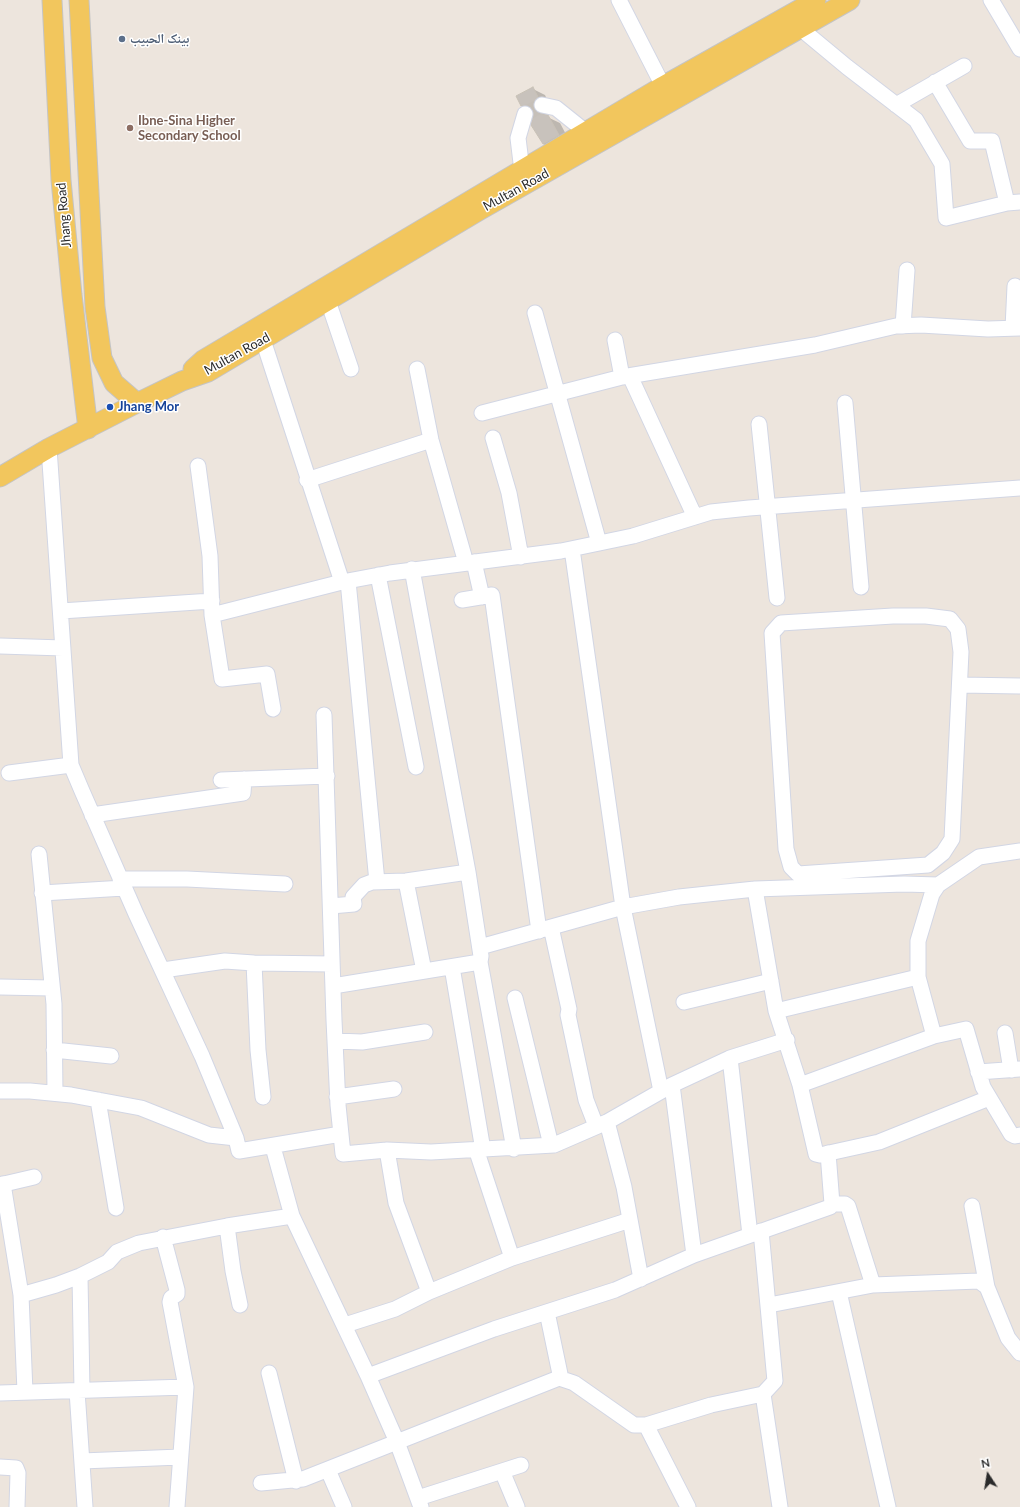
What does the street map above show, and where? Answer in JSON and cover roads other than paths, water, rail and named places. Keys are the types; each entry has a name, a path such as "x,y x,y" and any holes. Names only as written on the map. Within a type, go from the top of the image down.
{"main road":[{"name":"Jhang Road","path":"52,0 61,180 72,295 88,429"},
{"name":"Jhang Road","path":"79,0 95,307 102,358 114,383 137,403"},
{"name":"Multan Road","path":"182,380 203,360 663,86 816,0"},
{"name":"Multan Road","path":"1,476 49,448 182,380 208,372 480,210 850,0"}],"street":[{"path":"619,0 663,86"},
{"path":"991,0 1020,49"},
{"path":"800,28 847,67 916,120 942,164 946,218 1013,203 992,141 970,141 935,82"},
{"path":"896,105 964,66"},
{"path":"542,104 556,108 586,132"},
{"path":"522,171 518,138 525,114"},
{"path":"903,326 907,270"},
{"path":"482,413 626,376 815,345 903,326 921,325 988,329 1017,328 1015,286"},
{"path":"328,300 351,369"},
{"path":"535,313 599,543"},
{"path":"263,340 307,480 345,581 377,882"},
{"path":"615,340 626,376 695,517"},
{"path":"418,369 431,440 482,597"},
{"path":"845,403 861,587"},
{"path":"759,424 777,598"},
{"path":"493,438 509,493 521,557"},
{"path":"307,480 431,440"},
{"path":"49,448 71,765 92,815 122,884 202,1056 236,1138 239,1152 342,1134"},
{"path":"198,466 210,556 212,608 222,679 267,674 273,709"},
{"path":"61,611 212,608 378,575 572,549 633,536 711,512 768,506 1020,488"},
{"path":"572,549 623,908 666,1088 694,1255"},
{"path":"412,570 468,872 480,955 514,1149"},
{"path":"378,575 416,767"},
{"path":"462,600 492,595 545,929 570,1009 568,1015 586,1100 602,1124 621,1174 641,1279"},
{"path":"926,616 950,619 958,629 961,652 960,685 952,839 943,853 928,865 798,874 791,867 786,850 772,633 781,623 926,616"},
{"path":"0,646 63,648"},
{"path":"960,685 1020,686"},
{"path":"324,715 337,1097 343,1154 387,1150 431,1152 480,1149 514,1149 551,1145 602,1124 666,1088 730,1058 787,1040"},
{"path":"9,773 71,765"},
{"path":"221,780 327,776"},
{"path":"92,815 243,793 244,779"},
{"path":"934,1036 918,977 918,941 932,894 938,885 979,857 1020,851"},
{"path":"39,854 51,988 54,1004 55,1093"},
{"path":"331,906 354,904 353,896 364,885 377,882 406,881 468,872"},
{"path":"42,893 122,884 188,879 285,884"},
{"path":"406,881 424,972"},
{"path":"333,986 452,967 545,929 623,908 679,897 754,889 904,884 938,885"},
{"path":"754,889 776,1011 787,1040 800,1085 815,1152 820,1155 879,1142 990,1098"},
{"path":"163,970 226,960 254,963 332,964"},
{"path":"254,963 258,1050 263,1097"},
{"path":"452,967 480,1149 512,1258"},
{"path":"776,1011 918,977"},
{"path":"684,1002 771,981"},
{"path":"0,987 51,988"},
{"path":"515,998 551,1145"},
{"path":"800,1085 934,1036 966,1029 983,1087 1011,1134 1013,1136 1020,1136"},
{"path":"335,1041 362,1042 425,1032"},
{"path":"978,1072 1015,1069 1005,1033"},
{"path":"54,1050 112,1056"},
{"path":"261,1483 296,1481 328,1470 559,1378 574,1383 634,1425 646,1425 711,1405 763,1394 775,1381 769,1305 756,1233 730,1058"},
{"path":"337,1097 394,1089"},
{"path":"0,1091 55,1093 141,1108 209,1135 236,1138"},
{"path":"98,1100 116,1208"},
{"path":"273,1146 292,1216 368,1376 397,1442 419,1503 521,1465"},
{"path":"387,1150 396,1203 429,1292"},
{"path":"828,1153 832,1204"},
{"path":"25,1392 21,1295 2,1190 34,1177"},
{"path":"368,1376 494,1329 615,1290 694,1255 825,1209 832,1204 845,1204 848,1206 873,1285"},
{"path":"972,1206 986,1287 1008,1338 1020,1353"},
{"path":"21,1295 56,1285 80,1276 108,1262 117,1252 139,1243 163,1237 292,1216"},
{"path":"345,1326 395,1309 429,1292 512,1258 630,1220"},
{"path":"228,1226 233,1271 240,1305"},
{"path":"163,1237 177,1290 177,1294 171,1298 170,1302 186,1387 177,1507"},
{"path":"80,1276 79,1391 85,1507"},
{"path":"769,1305 873,1285 979,1281 986,1287"},
{"path":"839,1292 888,1507"},
{"path":"547,1312 560,1374 559,1378"},
{"path":"268,1373 296,1481"},
{"path":"0,1393 186,1387"},
{"path":"763,1394 780,1507"},
{"path":"646,1425 688,1507"},
{"path":"82,1461 180,1457"},
{"path":"0,1467 16,1468 18,1473 17,1507"},
{"path":"328,1470 344,1507"},
{"path":"502,1471 517,1507"}],"tunnel":[{"path":"525,114 542,105"}],"place":[{"name":"بينک الحبيب","path":"122,39"},
{"name":"Ibne-Sina Higher Secondary School","path":"130,128"},
{"name":"Jhang Mor","path":"110,407"}]}
